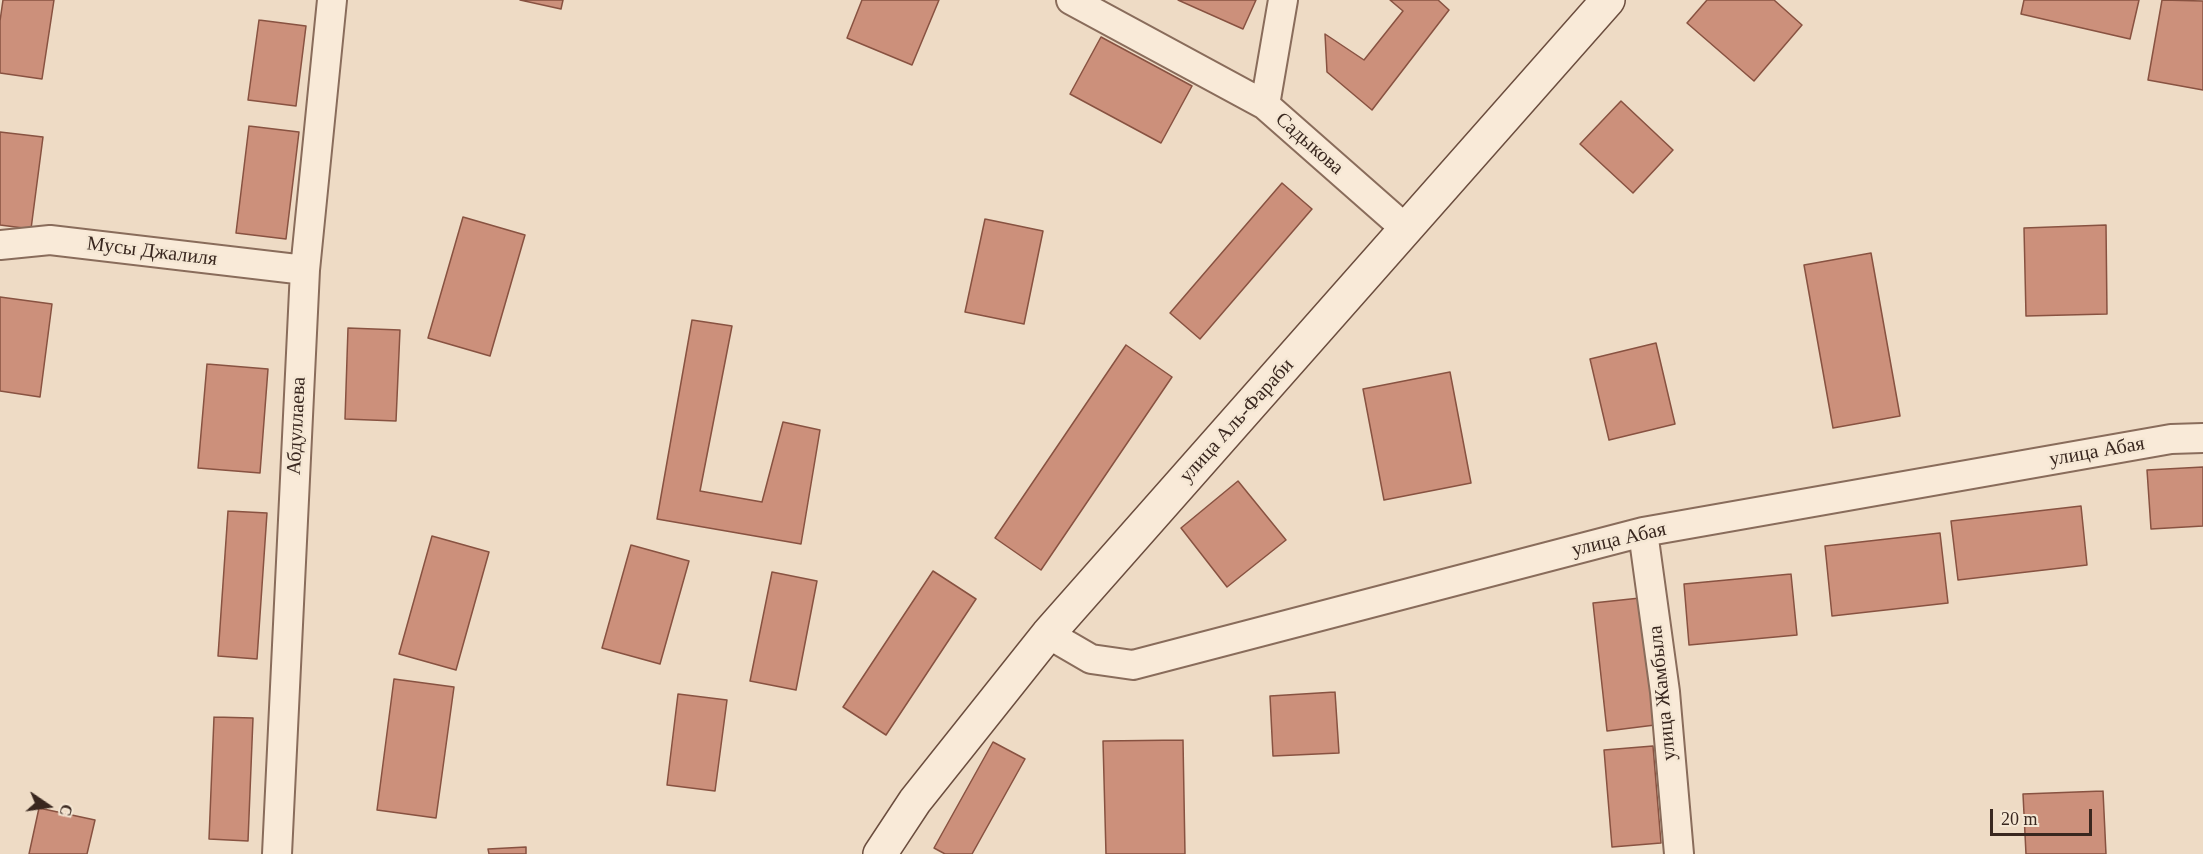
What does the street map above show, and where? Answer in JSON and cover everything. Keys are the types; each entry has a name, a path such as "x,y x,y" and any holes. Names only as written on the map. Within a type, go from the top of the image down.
{"main road":[{"name":"улица Аль-Фараби","path":"880,854 915,801 1048,634 1608,0"}],"street":[{"name":"Абдуллаева","path":"277,854 305,270 332,0"},
{"path":"1071,0 1265,105"},
{"name":"Садыкова","path":"1283,0 1265,105 1407,230"},
{"name":"Мусы Джалиля","path":"0,245 50,240 305,270"},
{"name":"улица Абая","path":"1048,634 1091,659 1133,665 1643,532 2171,439 2203,438"},
{"name":"улица Жамбыла","path":"1643,532 1665,692 1680,854"}],"building":[{"path":"3,0 54,0 42,79 0,73 0,21"},
{"path":"520,0 563,0 561,9"},
{"path":"862,0 939,0 912,65 847,38"},
{"path":"1178,0 1256,0 1243,29"},
{"path":"1390,0 1438,0 1449,10 1372,110 1327,72 1325,34 1364,60 1403,11"},
{"path":"1707,0 1774,0 1802,25 1754,81 1687,23"},
{"path":"2024,0 2139,0 2130,39 2021,14"},
{"path":"2162,0 2203,1 2203,90 2148,80"},
{"path":"259,20 306,26 296,106 248,100"},
{"path":"1101,37 1192,86 1161,143 1070,94"},
{"path":"1621,101 1673,150 1633,193 1580,144"},
{"path":"249,126 299,132 286,239 236,233"},
{"path":"0,132 43,137 31,229 0,225"},
{"path":"1282,183 1312,209 1200,339 1170,313"},
{"path":"463,217 525,235 490,356 428,338"},
{"path":"985,219 1043,231 1024,324 965,312"},
{"path":"2106,225 2107,314 2026,316 2024,228"},
{"path":"1871,253 1900,416 1833,428 1804,265"},
{"path":"0,297 52,304 40,397 0,391"},
{"path":"692,320 732,326 700,491 762,502 783,422 820,430 801,544 657,519"},
{"path":"348,328 400,330 396,421 345,419"},
{"path":"1656,343 1675,424 1609,440 1590,359"},
{"path":"1126,345 1172,377 1041,570 995,538"},
{"path":"207,364 268,369 260,473 198,468"},
{"path":"1450,372 1471,483 1384,500 1363,389"},
{"path":"2203,467 2203,526 2151,529 2147,470"},
{"path":"1238,481 1286,540 1227,587 1181,528"},
{"path":"2081,506 2087,565 1958,580 1951,521"},
{"path":"228,511 267,513 257,659 218,656"},
{"path":"1940,533 1948,603 1832,616 1825,546"},
{"path":"432,536 489,552 456,670 399,654"},
{"path":"631,545 689,561 660,664 602,648"},
{"path":"933,571 976,599 886,735 843,707"},
{"path":"772,572 817,581 796,690 750,681"},
{"path":"1791,574 1797,635 1689,645 1684,584"},
{"path":"1640,598 1655,725 1607,731 1593,603"},
{"path":"394,679 454,687 436,818 377,810"},
{"path":"1335,692 1339,753 1273,756 1270,696"},
{"path":"678,694 727,700 715,791 667,785"},
{"path":"214,717 253,718 248,841 209,839"},
{"path":"1183,740 1185,854 1106,854 1103,741"},
{"path":"993,742 1025,759 972,854 945,854 934,848"},
{"path":"1653,746 1661,843 1612,847 1604,750"},
{"path":"2103,791 2106,854 2026,854 2023,794"},
{"path":"39,808 95,820 87,854 29,854"},
{"path":"526,847 526,854 489,854 488,849"}]}
